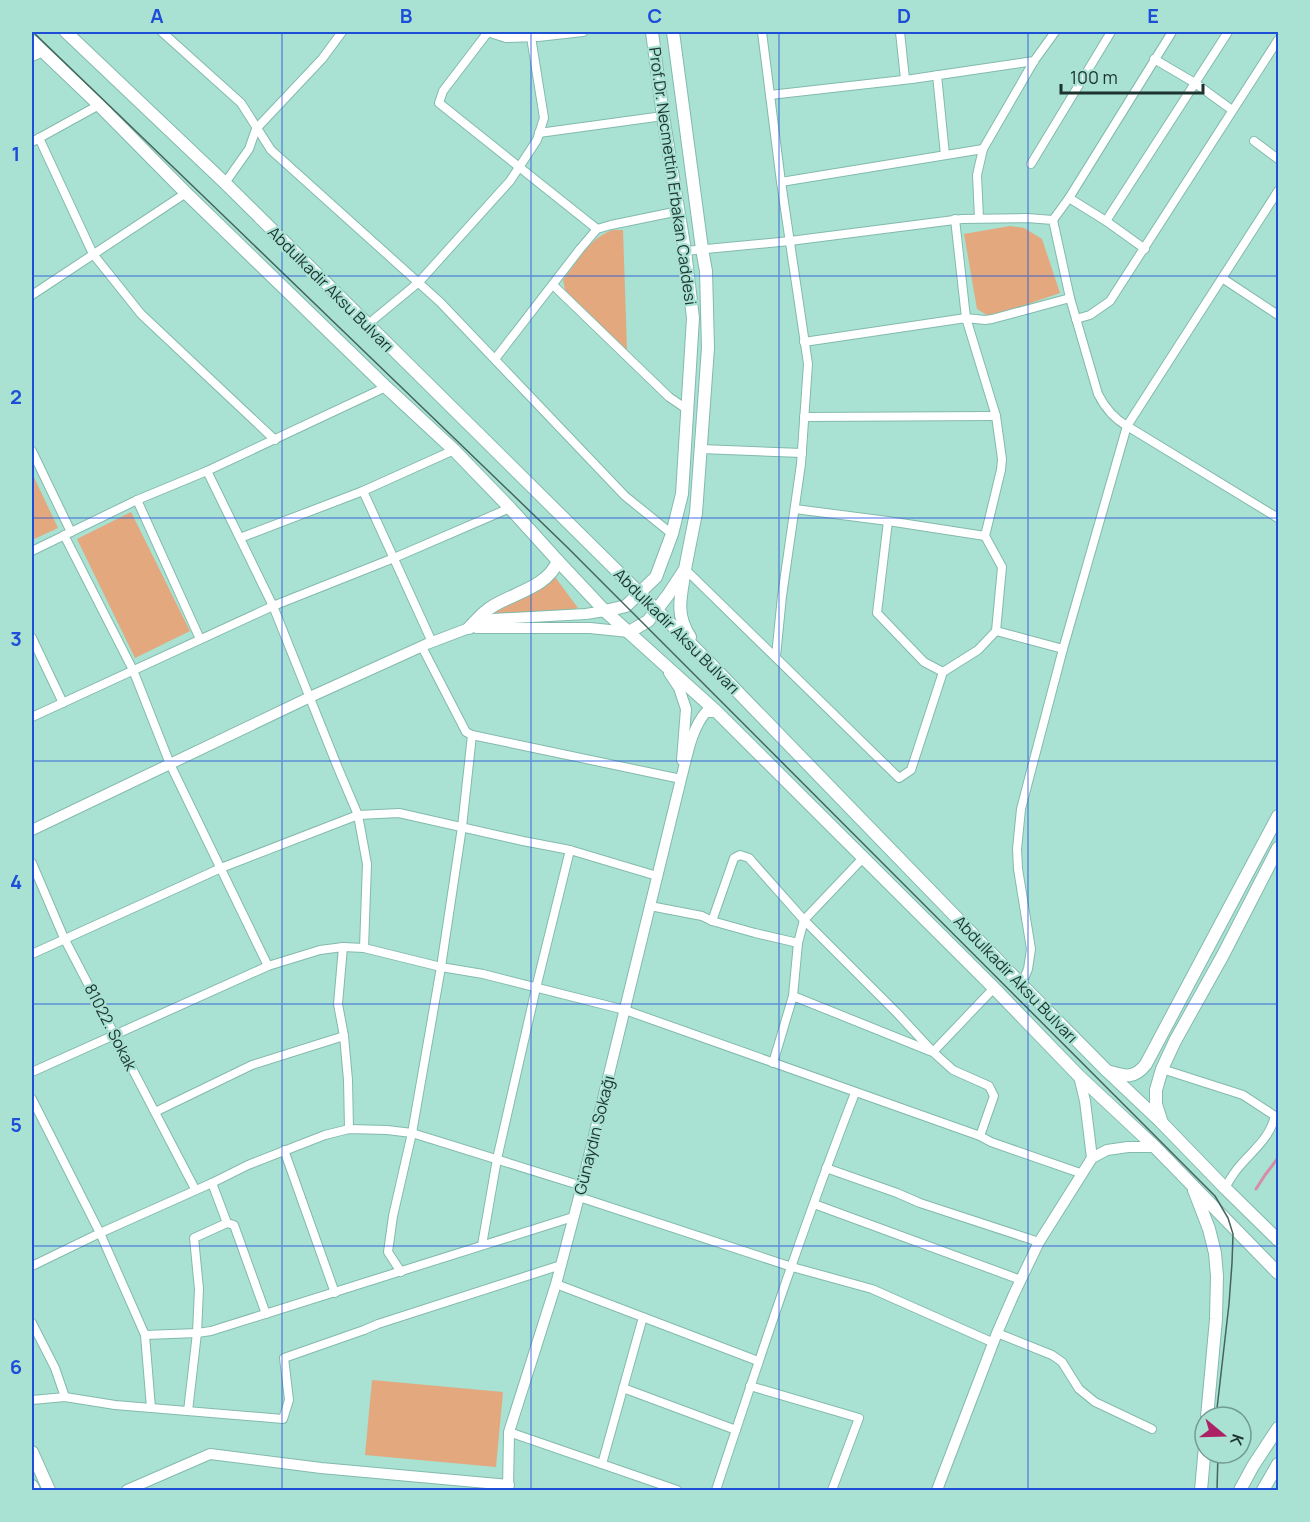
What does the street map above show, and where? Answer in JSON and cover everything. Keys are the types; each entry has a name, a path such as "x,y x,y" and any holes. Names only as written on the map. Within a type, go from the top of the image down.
{"main road":[{"name":"Abdulkadir Aksu Bulvarı","path":"66,32 225,183 641,594 1020,983 1278,1240"},
{"name":"Prof.Dr. Necmettin Erbakan Caddesi","path":"605,611 626,606 656,577 672,534 682,494 693,318 680,211 663,116 652,32"},
{"name":"Prof.Dr. Necmettin Erbakan Caddesi","path":"630,632 643,625 657,610 685,569 696,513 702,449 708,348 706,271 673,32"},
{"path":"32,40 37,54 99,105 186,193 454,450 605,611 717,712 1079,1076 1155,1147 1278,1273"},
{"path":"469,628 489,609 540,582 554,571 558,561"},
{"path":"685,569 679,606 681,619 685,630 700,653"},
{"path":"1107,1071 1123,1076 1140,1072 1152,1054 1278,816"},
{"path":"1162,1123 1156,1104 1156,1090 1160,1074 1175,1041 1223,955 1278,848"},
{"path":"1140,1072 1148,1080 1160,1074"},
{"path":"1193,1186 1209,1229 1215,1253 1217,1276 1209,1405"},
{"path":"1240,1491 1278,1428"},
{"path":"32,1452 50,1491"},
{"path":"1201,1491 1203,1465"},
{"path":"1263,1491 1276,1472"},
{"path":"32,1486 34,1491"}],"street":[{"path":"162,32 241,103 271,150 440,302 626,496 672,534"},
{"path":"225,183 249,150 256,129 322,59 342,32"},
{"path":"583,32 506,38 487,32 443,91 439,103 597,229"},
{"path":"762,32 808,364 802,453 776,656"},
{"path":"900,32 905,80"},
{"path":"979,218 977,175 983,149 1034,62 1055,32"},
{"path":"1030,164 1111,32"},
{"path":"1158,32 1169,35 1069,198 1053,220 1070,298 1098,394 1110,414 1278,518"},
{"path":"1106,221 1228,32"},
{"path":"367,325 419,282 510,182 537,140 544,118 531,37"},
{"path":"1076,319 1090,315 1110,302 1278,40"},
{"path":"1154,59 1195,83 1232,110"},
{"path":"770,95 905,80 1034,62"},
{"path":"937,75 945,155"},
{"path":"99,105 35,140 93,254 141,314 275,440"},
{"path":"539,133 663,116"},
{"path":"1254,141 1278,159"},
{"path":"781,182 983,149"},
{"path":"1020,983 1028,969 1031,950 1018,869 1018,828 1021,809 1063,649 1127,426 1278,191"},
{"path":"32,293 186,193"},
{"path":"1069,198 1145,249"},
{"path":"495,359 597,229 680,211"},
{"path":"685,251 790,241 955,219 1053,220"},
{"path":"685,569 899,778 911,770 943,672 978,650 996,631 1002,567 985,536 1002,459 996,416 966,318 955,219"},
{"path":"1222,278 1278,315"},
{"path":"553,285 669,397 688,410"},
{"path":"804,342 966,318 992,319 1070,298"},
{"path":"32,551 137,500 207,471 386,387"},
{"path":"804,417 996,416"},
{"path":"702,449 802,453"},
{"path":"240,538 363,491 454,450"},
{"path":"32,451 68,534 133,670 170,764 268,966"},
{"path":"207,471 273,606 358,815 367,864 364,948"},
{"path":"363,491 394,558 427,644 466,732 681,779"},
{"path":"137,500 200,639"},
{"path":"32,717 273,606 394,558 510,508"},
{"path":"795,509 985,536"},
{"path":"888,521 877,613 924,662 943,672"},
{"path":"32,830 427,644 493,619 605,611"},
{"path":"469,628 590,628 630,632"},
{"path":"996,631 1063,649"},
{"path":"32,638 63,703"},
{"path":"660,661 679,688 686,709 681,779"},
{"path":"681,779 701,719 706,712 717,712"},
{"path":"401,1272 388,1252 393,1216 412,1133 441,967 462,827 472,735"},
{"name":"Günaydın Sokağı","path":"508,1488 509,1432 556,1284 581,1191 681,779"},
{"path":"32,954 221,868 358,815 399,813 570,850 657,876"},
{"path":"482,1245 497,1159 570,850"},
{"path":"712,921 734,858 740,855 749,858 804,920 933,1052 953,1070 990,1086 994,1096 980,1136"},
{"path":"773,1063 793,996 798,944 804,920 862,858"},
{"name":"81022. Sokak","path":"32,863 64,938 195,1189"},
{"path":"650,906 702,916 712,921 798,944"},
{"path":"343,947 338,1004 348,1080 349,1130"},
{"path":"32,1072 268,966 320,950 343,947 364,948 441,967 483,974 625,1010 1083,1174"},
{"path":"933,1052 994,988"},
{"path":"793,996 933,1052"},
{"path":"155,1112 252,1065 344,1036"},
{"path":"1160,1074 1243,1095 1275,1116 1266,1136 1236,1170 1225,1188"},
{"path":"1079,1076 1085,1101 1092,1158"},
{"path":"716,1491 758,1360 855,1093"},
{"path":"32,1099 100,1233 145,1335 151,1408"},
{"path":"32,1266 248,1165 325,1135 349,1130 387,1130 412,1133 497,1159 792,1267 872,1289 995,1338 1052,1355 1062,1362 1079,1389 1095,1402 1152,1429"},
{"path":"937,1491 995,1338 1021,1280 1039,1242 1092,1158 1107,1150 1155,1147"},
{"path":"284,1150 335,1293"},
{"path":"826,1168 920,1203 1039,1242"},
{"path":"212,1183 227,1223"},
{"path":"814,1204 1021,1280"},
{"path":"145,1335 211,1331 573,1217"},
{"path":"188,1412 197,1333 199,1289 194,1238 227,1223 234,1225 266,1314"},
{"path":"32,1400 65,1397 115,1405 283,1419 289,1400 284,1358 378,1324 561,1265"},
{"path":"556,1284 758,1360"},
{"path":"602,1464 643,1317"},
{"path":"32,1323 55,1368 65,1397"},
{"path":"750,1386 859,1418 832,1491"},
{"path":"623,1388 736,1430"},
{"path":"509,1432 677,1491"},
{"path":"127,1491 210,1454 508,1488"}],"shaded area":[{"path":"1010,226 1024,228 1042,239 1060,293 990,317 977,309 964,234"},
{"path":"613,230 623,230 627,350 565,290 563,280 597,238"},
{"path":"32,473 58,528 32,540"},
{"path":"131,512 190,631 135,658 77,539"},
{"path":"555,577 578,608 567,611 488,615 516,601"},
{"path":"372,1380 503,1392 496,1467 365,1455"}],"waterway":[{"path":"1256,1189 1278,1158"}],"tram line":[{"path":"33,32 566,546 1215,1196 1228,1218 1233,1234 1229,1304 1217,1405"},
{"path":"1217,1490 1218,1465"}]}
